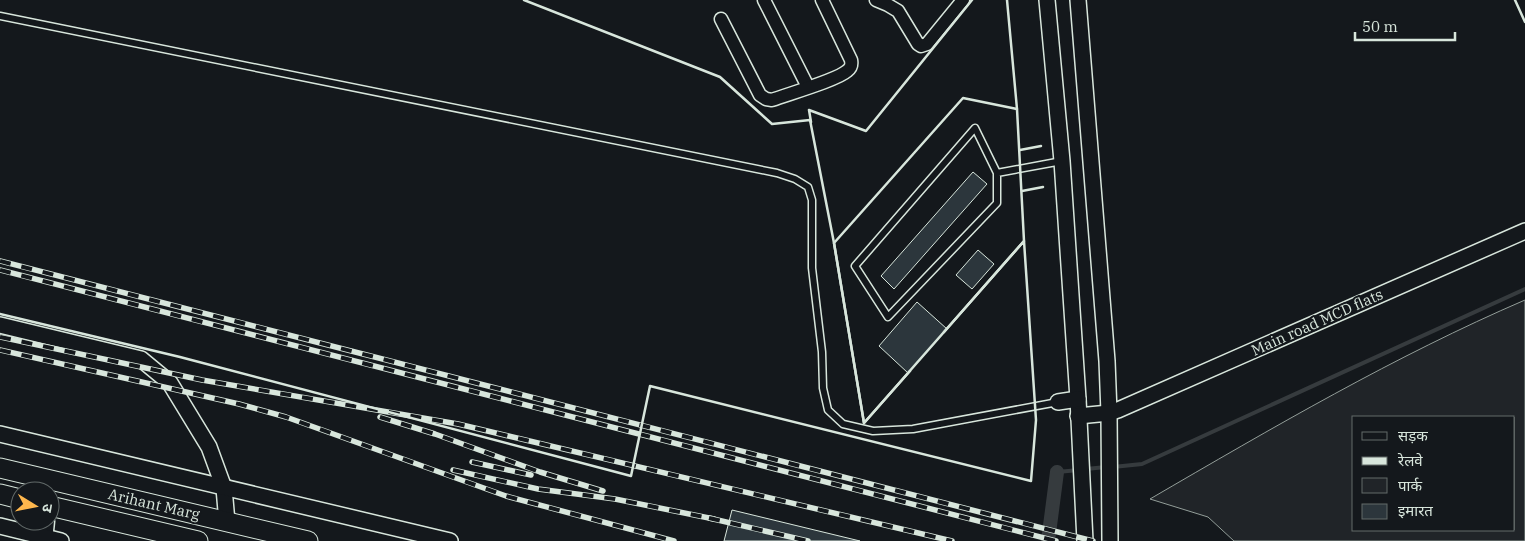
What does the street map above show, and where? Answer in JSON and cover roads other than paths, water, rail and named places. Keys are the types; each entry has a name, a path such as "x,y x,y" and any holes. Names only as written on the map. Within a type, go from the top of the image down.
{"main road":[{"name":"Arihant Marg","path":"0,468 308,541"},
{"name":"Arihant Marg","path":"60,508 198,541"}],"street":[{"path":"764,0 808,87"},
{"path":"721,19 760,95 772,100 846,72 852,65 822,0"},
{"path":"876,0 898,11 921,46 927,44 963,0"},
{"path":"1047,0 1062,161 1078,399 1085,541"},
{"path":"1078,0 1107,361 1110,448 1110,541"},
{"name":"Main road MCD flats","path":"1078,416 1109,413 1525,231"},
{"path":"0,325 141,359 170,383 209,447 224,488 227,522"},
{"path":"1058,402 1078,399"},
{"path":"0,434 450,541"},
{"path":"0,526 51,540"}],"lane":[{"path":"0,16 748,167 795,179 808,187 812,200 812,268 822,352 824,388 828,410 843,424 873,431 913,429 1058,402"},
{"path":"976,128 997,173 997,204 888,317 855,266 976,128"},
{"path":"997,173 1062,161"}],"waterway":[{"path":"1113,467 1142,464 1525,289"},
{"path":"1086,469 1106,467"},
{"path":"1057,472 1079,470"},
{"path":"1048,541 1057,472"}],"railway":[{"path":"0,261 1093,541"},
{"path":"0,270 1056,541"},
{"path":"0,337 202,380 458,424 952,541"},
{"path":"0,350 239,404 286,417 506,496 674,541"},
{"path":"380,417 435,434 540,472 603,491"},
{"path":"472,462 531,475"},
{"path":"453,470 538,489 615,499 714,519"},
{"path":"709,518 808,541"}]}
